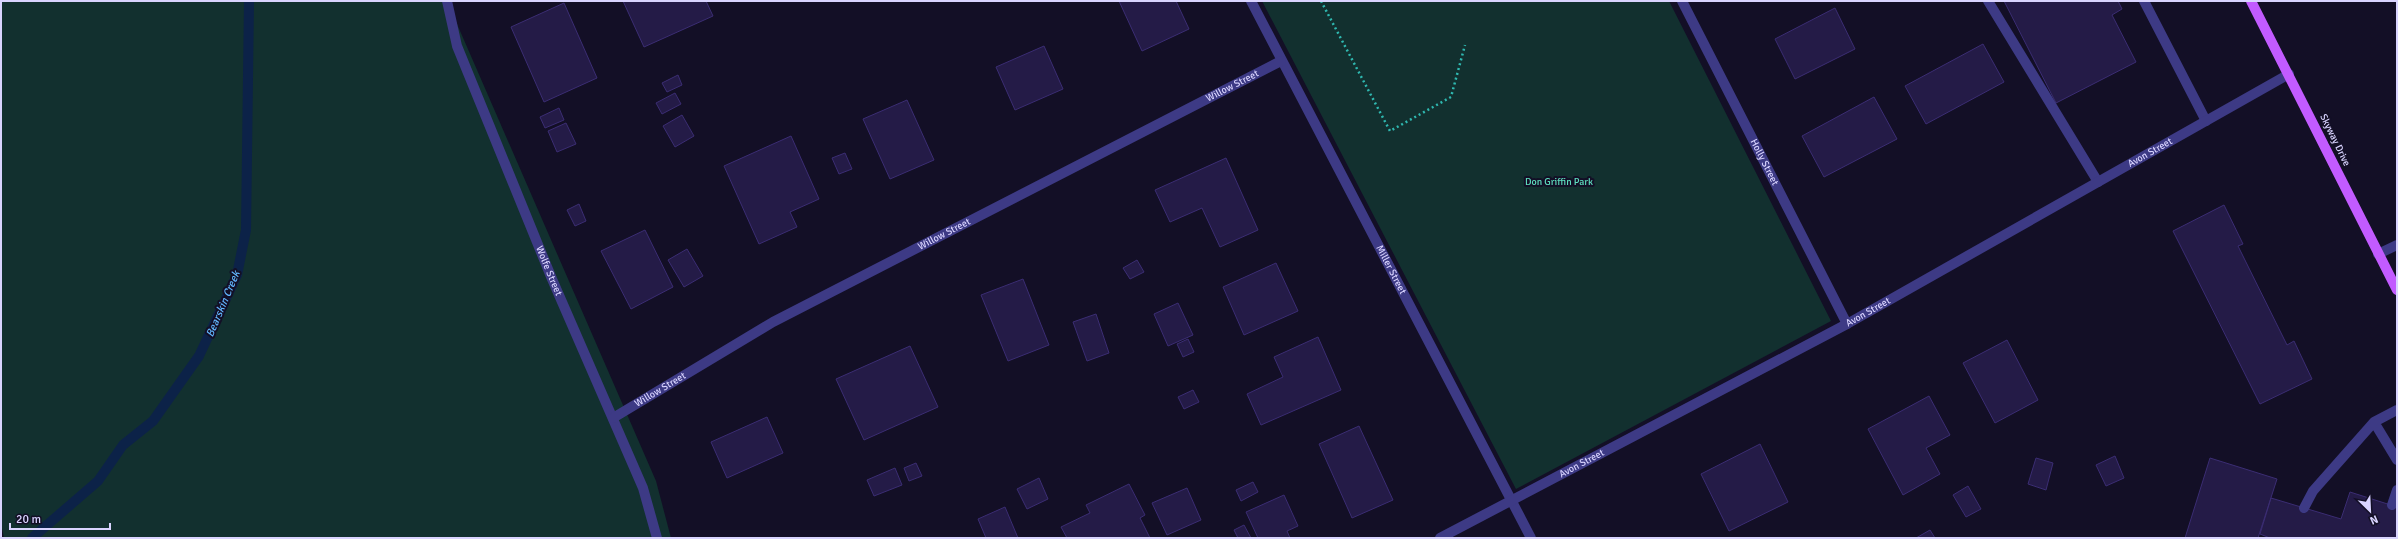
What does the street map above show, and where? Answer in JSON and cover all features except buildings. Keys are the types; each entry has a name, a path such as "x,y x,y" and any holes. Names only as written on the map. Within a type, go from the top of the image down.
{"main road":[{"name":"Skyway Drive","path":"2251,1 2397,290"}],"street":[{"name":"Wolfe Street","path":"447,1 460,54 555,286 643,488 657,538"},
{"name":"Miller Street","path":"1251,1 1531,538"},
{"name":"Holly Street","path":"1682,1 1847,324"},
{"path":"1988,1 2098,182"},
{"path":"2144,1 2206,121"},
{"name":"Willow Street","path":"613,418 772,322 1281,60"},
{"name":"Avon Street","path":"1440,538 1847,324 2289,74"},
{"path":"2378,254 2397,245"},
{"path":"2304,508 2313,491 2374,422 2397,410"},
{"path":"2374,422 2397,460"},
{"path":"2392,505 2397,490"}],"path":[{"path":"1321,1 1390,131 1451,97 1465,45"}],"green space":[{"path":"1,1 447,1 656,481 671,538 4,538 1,524"},
{"name":"Don Griffin Park","path":"1262,1 1669,1 1831,321 1516,489"}],"waterway":[{"name":"Bearskin Creek","path":"32,538 98,481 123,445 153,421 199,356 237,275 246,230 249,1"}]}
